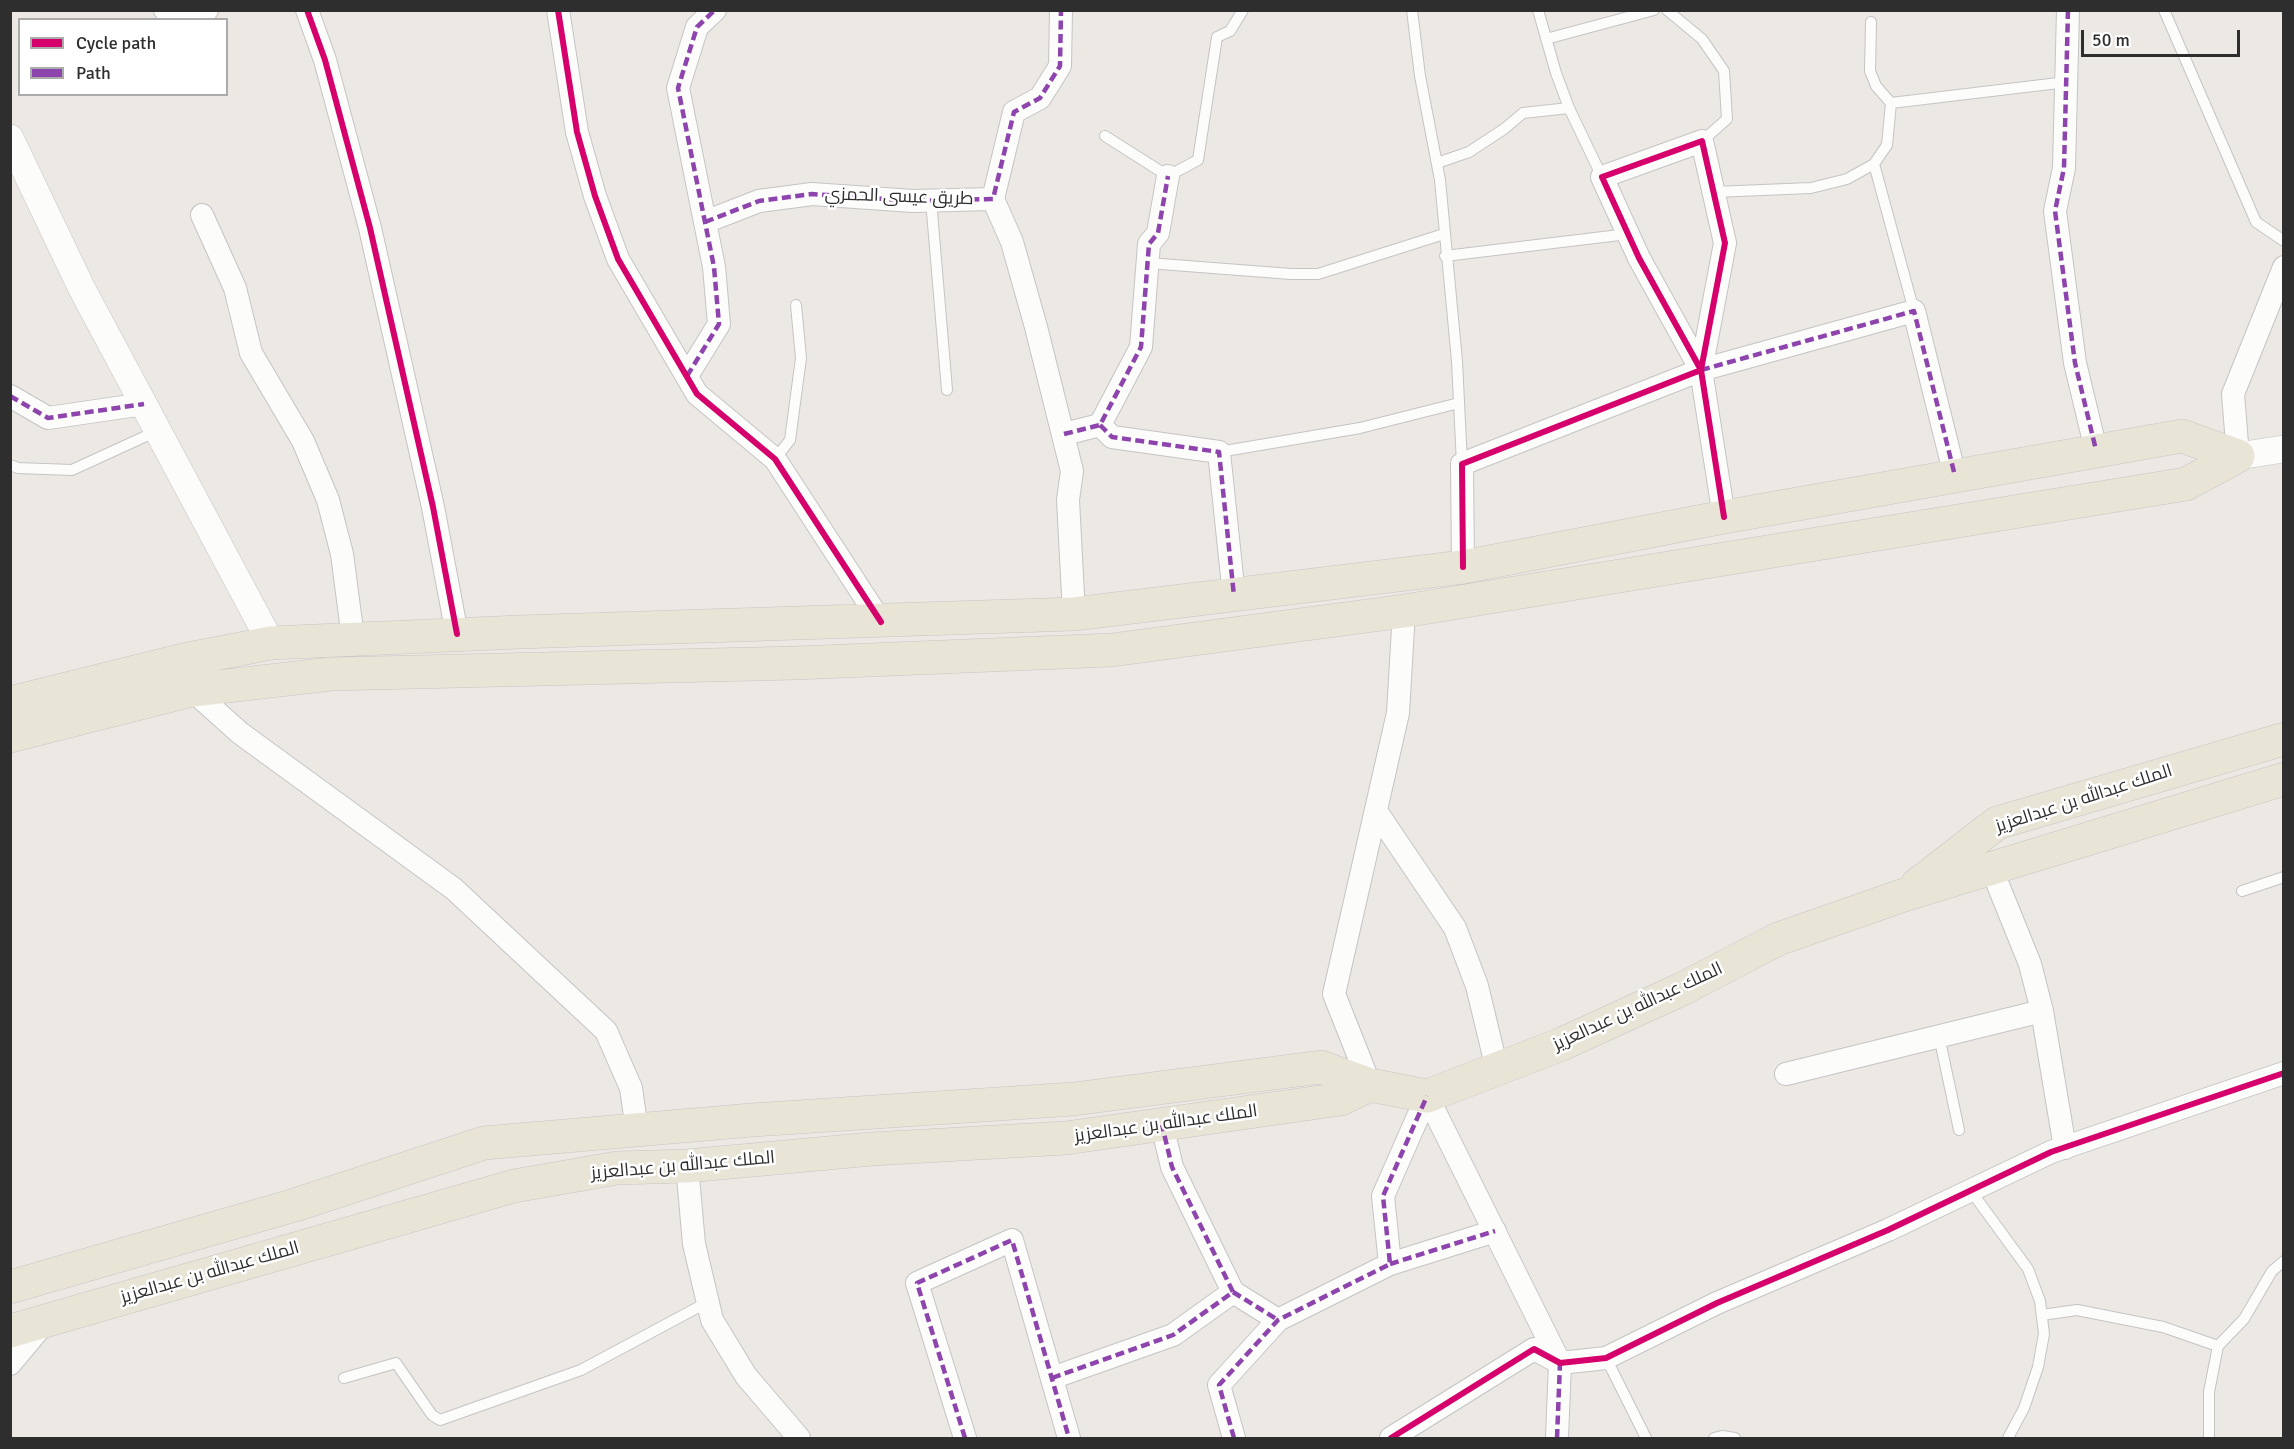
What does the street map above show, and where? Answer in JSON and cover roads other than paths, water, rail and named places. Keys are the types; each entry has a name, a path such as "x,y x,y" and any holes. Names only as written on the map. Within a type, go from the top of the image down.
{"main road":[{"path":"10,736 188,675 271,643 457,634 1074,614 1463,567 1724,517 2182,436 2238,456"},
{"path":"10,703 188,675 331,674 796,663 1112,650 1404,611 2186,484 2238,456"},
{"path":"1396,576 1404,611"},
{"name":"الملك عبدالله بن عبدالعزيز","path":"1904,895 1997,823 2283,739"},
{"name":"الملك عبدالله بن عبدالعزيز","path":"10,1287 295,1204 484,1143 1074,1099 1322,1067 1370,1085 1427,1096 1562,1044 1682,989 1778,939 1904,895 1992,870 2283,779"},
{"name":"الملك عبدالله بن عبدالعزيز","path":"10,1331 514,1186 617,1168 687,1166 872,1149 1066,1138 1341,1099 1370,1085"}],"street":[{"path":"165,10 173,18 207,10"},
{"path":"307,10 329,72 370,228 433,507 457,634"},
{"path":"558,10 577,132 595,196 618,259 697,394 775,459 880,621"},
{"path":"687,376 719,324 714,267 678,88 697,27 715,10"},
{"name":"طريق عيسى الحمزي","path":"705,222 759,201 812,194 931,201 993,199 1014,112 1040,98 1060,66 1060,10"},
{"path":"2068,10 2064,168 2055,211 2075,363 2096,450"},
{"path":"10,138 81,287 271,643"},
{"path":"1701,370 1725,243 1702,141 1602,177 1628,234 1701,370 1724,517"},
{"path":"1064,434 1100,425 1141,347 1149,244 1158,233 1168,176"},
{"path":"993,199 1012,242 1072,471 1068,500 1074,614"},
{"path":"202,215 235,288 251,353 303,441 328,500 342,554 352,638"},
{"path":"2283,267 2234,393 2238,456 2283,449"},
{"path":"1463,567 1462,464 1701,370 1914,311 1955,476"},
{"path":"10,396 48,418 144,404"},
{"path":"1100,425 1112,436 1219,452 1234,596"},
{"path":"1370,1085 1334,994 1398,713 1404,611"},
{"path":"188,675 240,733 454,890 606,1031 631,1088 637,1130"},
{"path":"1376,811 1455,928 1478,986 1497,1069"},
{"path":"1992,870 2030,963 2042,1011 2065,1148"},
{"path":"1786,1074 2042,1011"},
{"path":"1391,1438 1533,1348 1560,1363 1606,1359 1717,1303 1888,1230 2065,1148 2283,1073"},
{"path":"1427,1096 1560,1363 1557,1438"},
{"path":"1390,1264 1383,1196 1427,1096"},
{"path":"1162,1125 1172,1167 1233,1292 1278,1320"},
{"path":"687,1166 694,1244 706,1303 712,1320 746,1376 799,1438"},
{"path":"1234,1438 1219,1385 1278,1320 1390,1264 1495,1231"},
{"path":"965,1438 917,1283 1012,1240 1069,1438"},
{"path":"1052,1378 1173,1335 1233,1292"},
{"path":"10,1364 46,1321"}],"lane":[{"path":"1104,136 1168,176 1198,160 1217,37 1230,31 1243,10"},
{"path":"1412,10 1420,76 1437,163 1459,403 1462,464"},
{"path":"1538,10 1569,108 1602,177"},
{"path":"1546,39 1654,10"},
{"path":"1667,10 1702,39 1724,71 1727,119 1702,141"},
{"path":"2164,10 2256,222 2283,241"},
{"path":"1714,192 1810,188 1847,179 1874,164 1887,145 1891,103 1876,86 1870,71 1871,22"},
{"path":"1891,103 2067,82"},
{"path":"1437,163 1469,152 1504,129 1523,113 1569,108"},
{"path":"1874,164 1914,311"},
{"path":"931,201 947,390"},
{"path":"1148,263 1318,274 1444,234"},
{"path":"1445,256 1628,234"},
{"path":"775,459 790,440 801,358 796,305"},
{"path":"1219,452 1349,430 1459,403"},
{"path":"10,465 18,468 72,470 158,431"},
{"path":"2242,891 2283,877"},
{"path":"1939,1036 1959,1130"},
{"path":"1971,1191 2028,1269 2042,1315 2044,1334 2038,1367 2024,1408 2008,1438"},
{"path":"2209,1438 2209,1392 2218,1346 2244,1319 2272,1271 2283,1261"},
{"path":"344,1378 396,1363 432,1415 440,1420 581,1370 706,1303"},
{"path":"2042,1315 2077,1310 2163,1327 2218,1346"},
{"path":"1606,1359 1646,1438"},
{"path":"1714,1438 1722,1436 1734,1438"}]}
